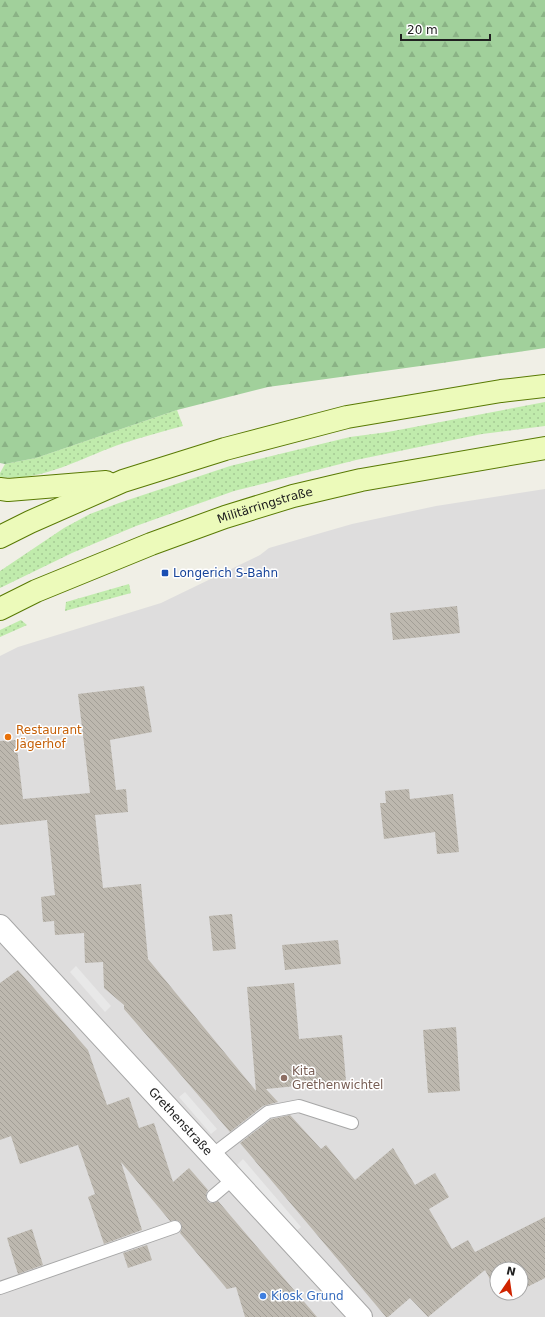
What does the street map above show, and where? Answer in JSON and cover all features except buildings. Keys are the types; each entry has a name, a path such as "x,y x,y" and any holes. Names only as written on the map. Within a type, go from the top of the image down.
{"main road":[{"path":"0,537 30,522 123,481 225,449 347,417 501,391 545,386"},
{"name":"Militärringstraße","path":"0,609 36,591 152,544 225,517 293,496 361,480 545,448"},
{"path":"0,489 8,490 123,481"}],"street":[{"name":"Grethenstraße","path":"0,926 360,1317"}],"lane":[{"path":"212,1155 268,1112 299,1106 352,1123"},
{"path":"213,1196 233,1179"},
{"path":"0,1288 175,1227"}],"shaded area":[{"path":"545,489 545,1317 0,1317 0,656 18,647 161,603 260,555 269,548 352,524 436,506"},
{"path":"76,966 111,1006 105,1012 70,972"},
{"path":"185,1092 217,1129 211,1134 179,1097"},
{"path":"243,1159 301,1227 295,1232 237,1165"}],"green space":[{"path":"0,0 545,0 545,348 268,387 177,410 36,458 5,464 0,463"},
{"path":"545,402 545,426 482,434 356,460 234,491 136,526 72,553 0,588 0,571 64,528 90,514 119,503 230,466 350,437 388,432"},
{"path":"177,410 183,426 109,448 64,467 48,472 16,478 0,477 0,473 5,464 36,458"},
{"path":"129,584 131,593 65,611 66,602"},
{"path":"21,620 27,625 0,637 0,630"}],"place":[{"name":"Longerich S-Bahn","path":"165,573"},
{"name":"Restaurant Jägerhof","path":"8,737"},
{"name":"Kita Grethenwichtel","path":"284,1078"},
{"name":"Kiosk Grund","path":"263,1296"}]}
